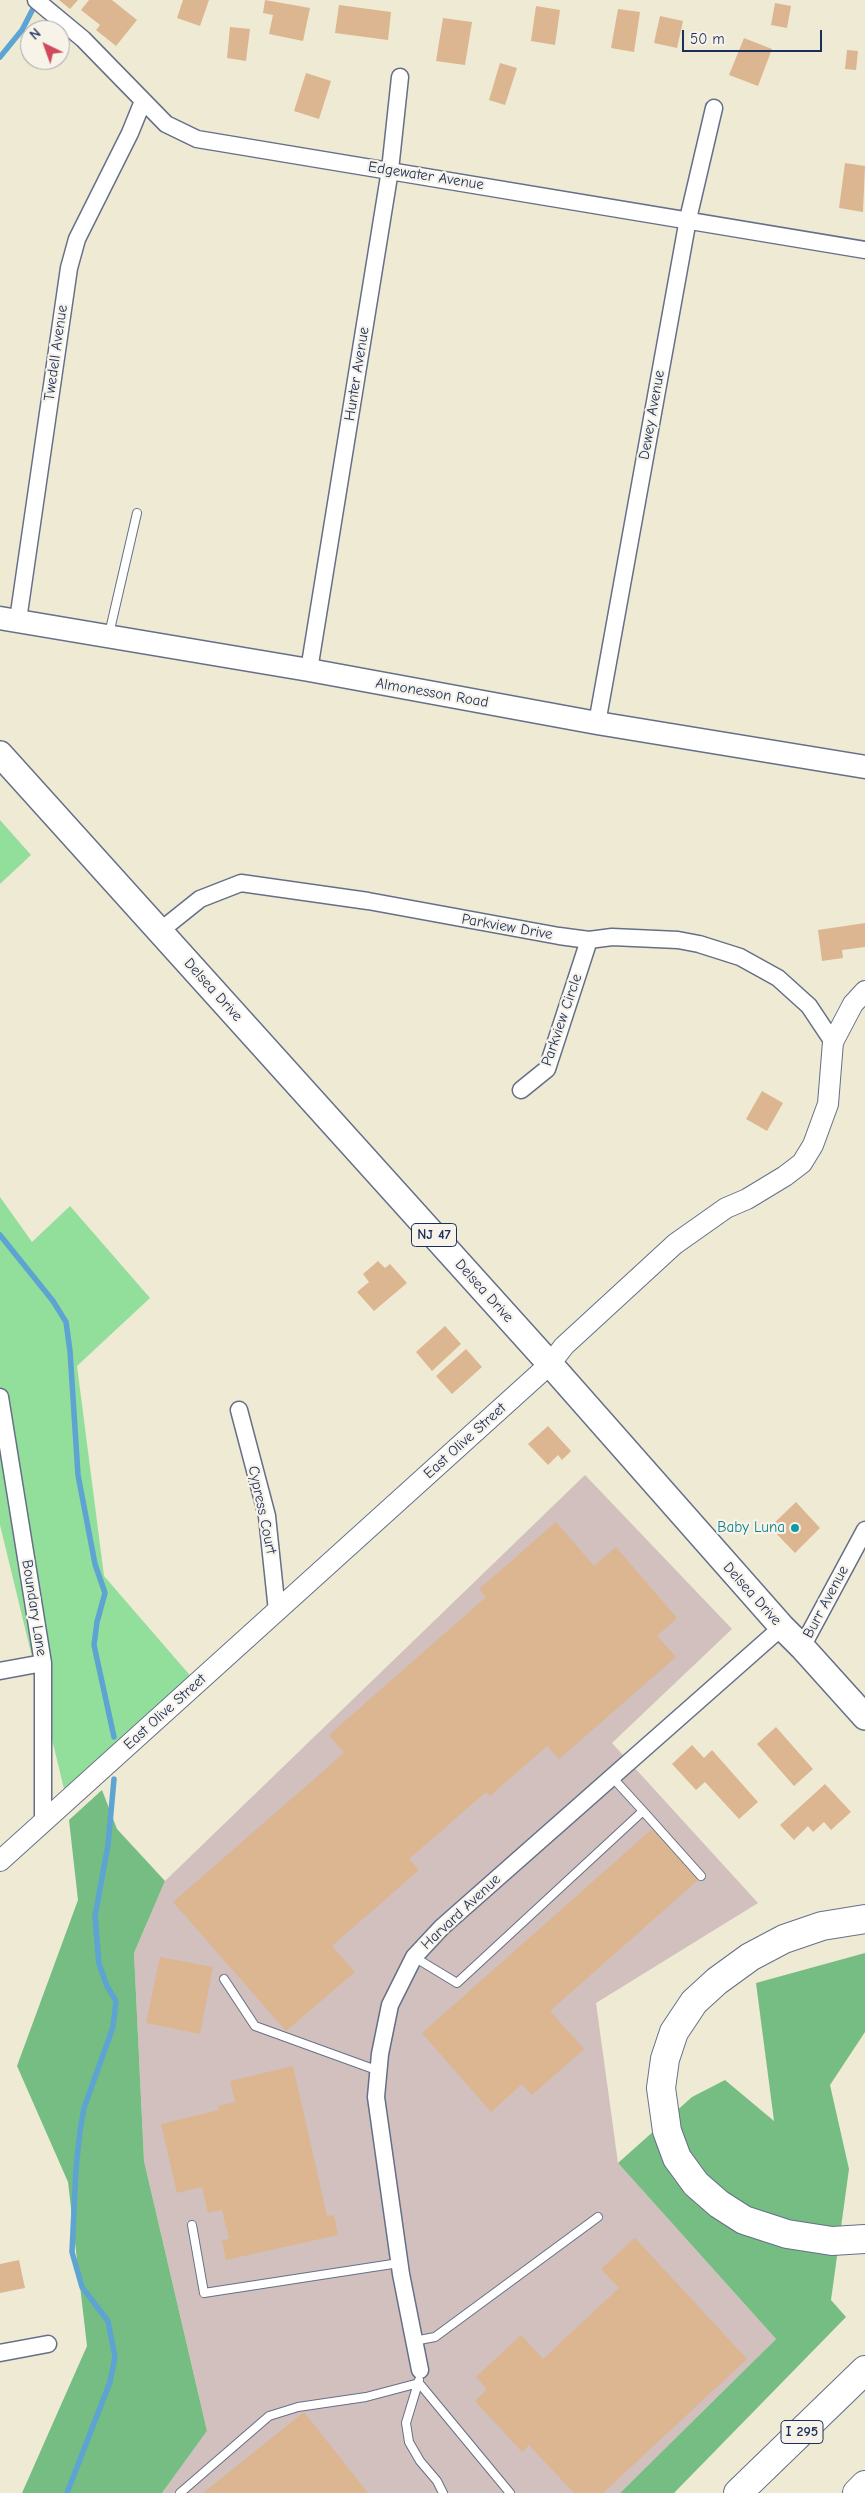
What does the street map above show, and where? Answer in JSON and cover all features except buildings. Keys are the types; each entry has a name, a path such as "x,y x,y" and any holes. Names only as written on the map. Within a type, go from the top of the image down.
{"highway":[{"path":"865,1919 822,1926 784,1939 750,1957 717,1981 694,2002 674,2032 665,2059 661,2088 667,2131 677,2158 696,2184 718,2204 744,2220 788,2234 832,2241 865,2239"},
{"name":"I 295","path":"738,2493 865,2370"},
{"path":"856,2493 865,2485"}],"main road":[{"name":"Almonesson Road","path":"9,619 309,670 597,723 865,767"},
{"name":"Delsea Drive","path":"0,754 550,1364 782,1627 802,1646 865,1717"}],"street":[{"name":"Edgewater Avenue","path":"36,0 83,39 166,124 197,139 688,219 865,250"},
{"name":"Hunter Avenue","path":"309,670 390,170 400,77"},
{"name":"Twedell Avenue","path":"9,619 69,268 77,239 143,101"},
{"name":"Dewey Avenue","path":"597,723 688,219 714,108"},
{"name":"Parkview Drive","path":"160,931 200,899 241,883 341,897 496,926 589,940 612,937 678,940 699,944 740,957 759,966 794,991 809,1006 833,1042"},
{"name":"Parkview Circle","path":"521,1090 548,1069 589,940"},
{"name":"East Olive Street","path":"0,1861 550,1364 564,1346 674,1244 726,1208 747,1199 785,1176 802,1163 813,1145 828,1104 833,1042 853,1004 865,991"},
{"name":"Boundary Lane","path":"0,1400 43,1663 43,1822"},
{"name":"Cypress Court","path":"239,1410 267,1516 277,1611"},
{"name":"Burr Avenue","path":"802,1646 865,1530"},
{"name":"Harvard Avenue","path":"419,2377 399,2263 376,2097 378,2071 390,2005 414,1957 442,1926 782,1627"},
{"path":"0,1671 43,1663"},
{"path":"0,2353 48,2344"}],"lane":[{"path":"108,636 137,513"},
{"path":"612,1777 701,1876"},
{"path":"414,1957 457,1983 643,1812"},
{"path":"224,1979 255,2026 378,2071"},
{"path":"414,2341 435,2338 598,2217"},
{"path":"192,2225 204,2293 399,2263"},
{"path":"180,2493 269,2416 298,2407 366,2397 419,2377"},
{"path":"419,2377 407,2418 409,2442 420,2461 438,2481 443,2493"},
{"path":"419,2377 510,2493"}],"shaded area":[{"path":"585,1475 732,1629 612,1743 758,1903 596,2003 618,2163 776,2339 620,2493 162,2493 207,2431 144,2161 134,1953 165,1881"}],"green space":[{"path":"0,820 31,855 0,884"},
{"path":"0,1197 32,1242 70,1206 150,1298 77,1366 104,1576 194,1680 65,1793 0,1525"},
{"path":"102,1790 117,1829 165,1881 134,1953 144,2161 207,2431 162,2493 22,2493 87,2346 68,2182 17,2066 78,1900 69,1820"},
{"path":"865,1953 865,2032 830,2085 849,2169 831,2300 846,2317 674,2493 620,2493 776,2339 618,2163 692,2097 725,2080 774,2121 756,1983"}],"waterway":[{"path":"0,57 22,30 36,3"},
{"path":"0,1235 53,1301 66,1322 70,1351 78,1475 95,1564 105,1593 97,1622 94,1645 114,1737"},
{"path":"67,2493 110,2382 115,2357 108,2321 82,2287 72,2252 76,2168 84,2108 113,2027 116,2001 107,1986 99,1964 95,1916 108,1845 114,1779"}],"place":[{"name":"Baby Luna","path":"795,1528"}]}
